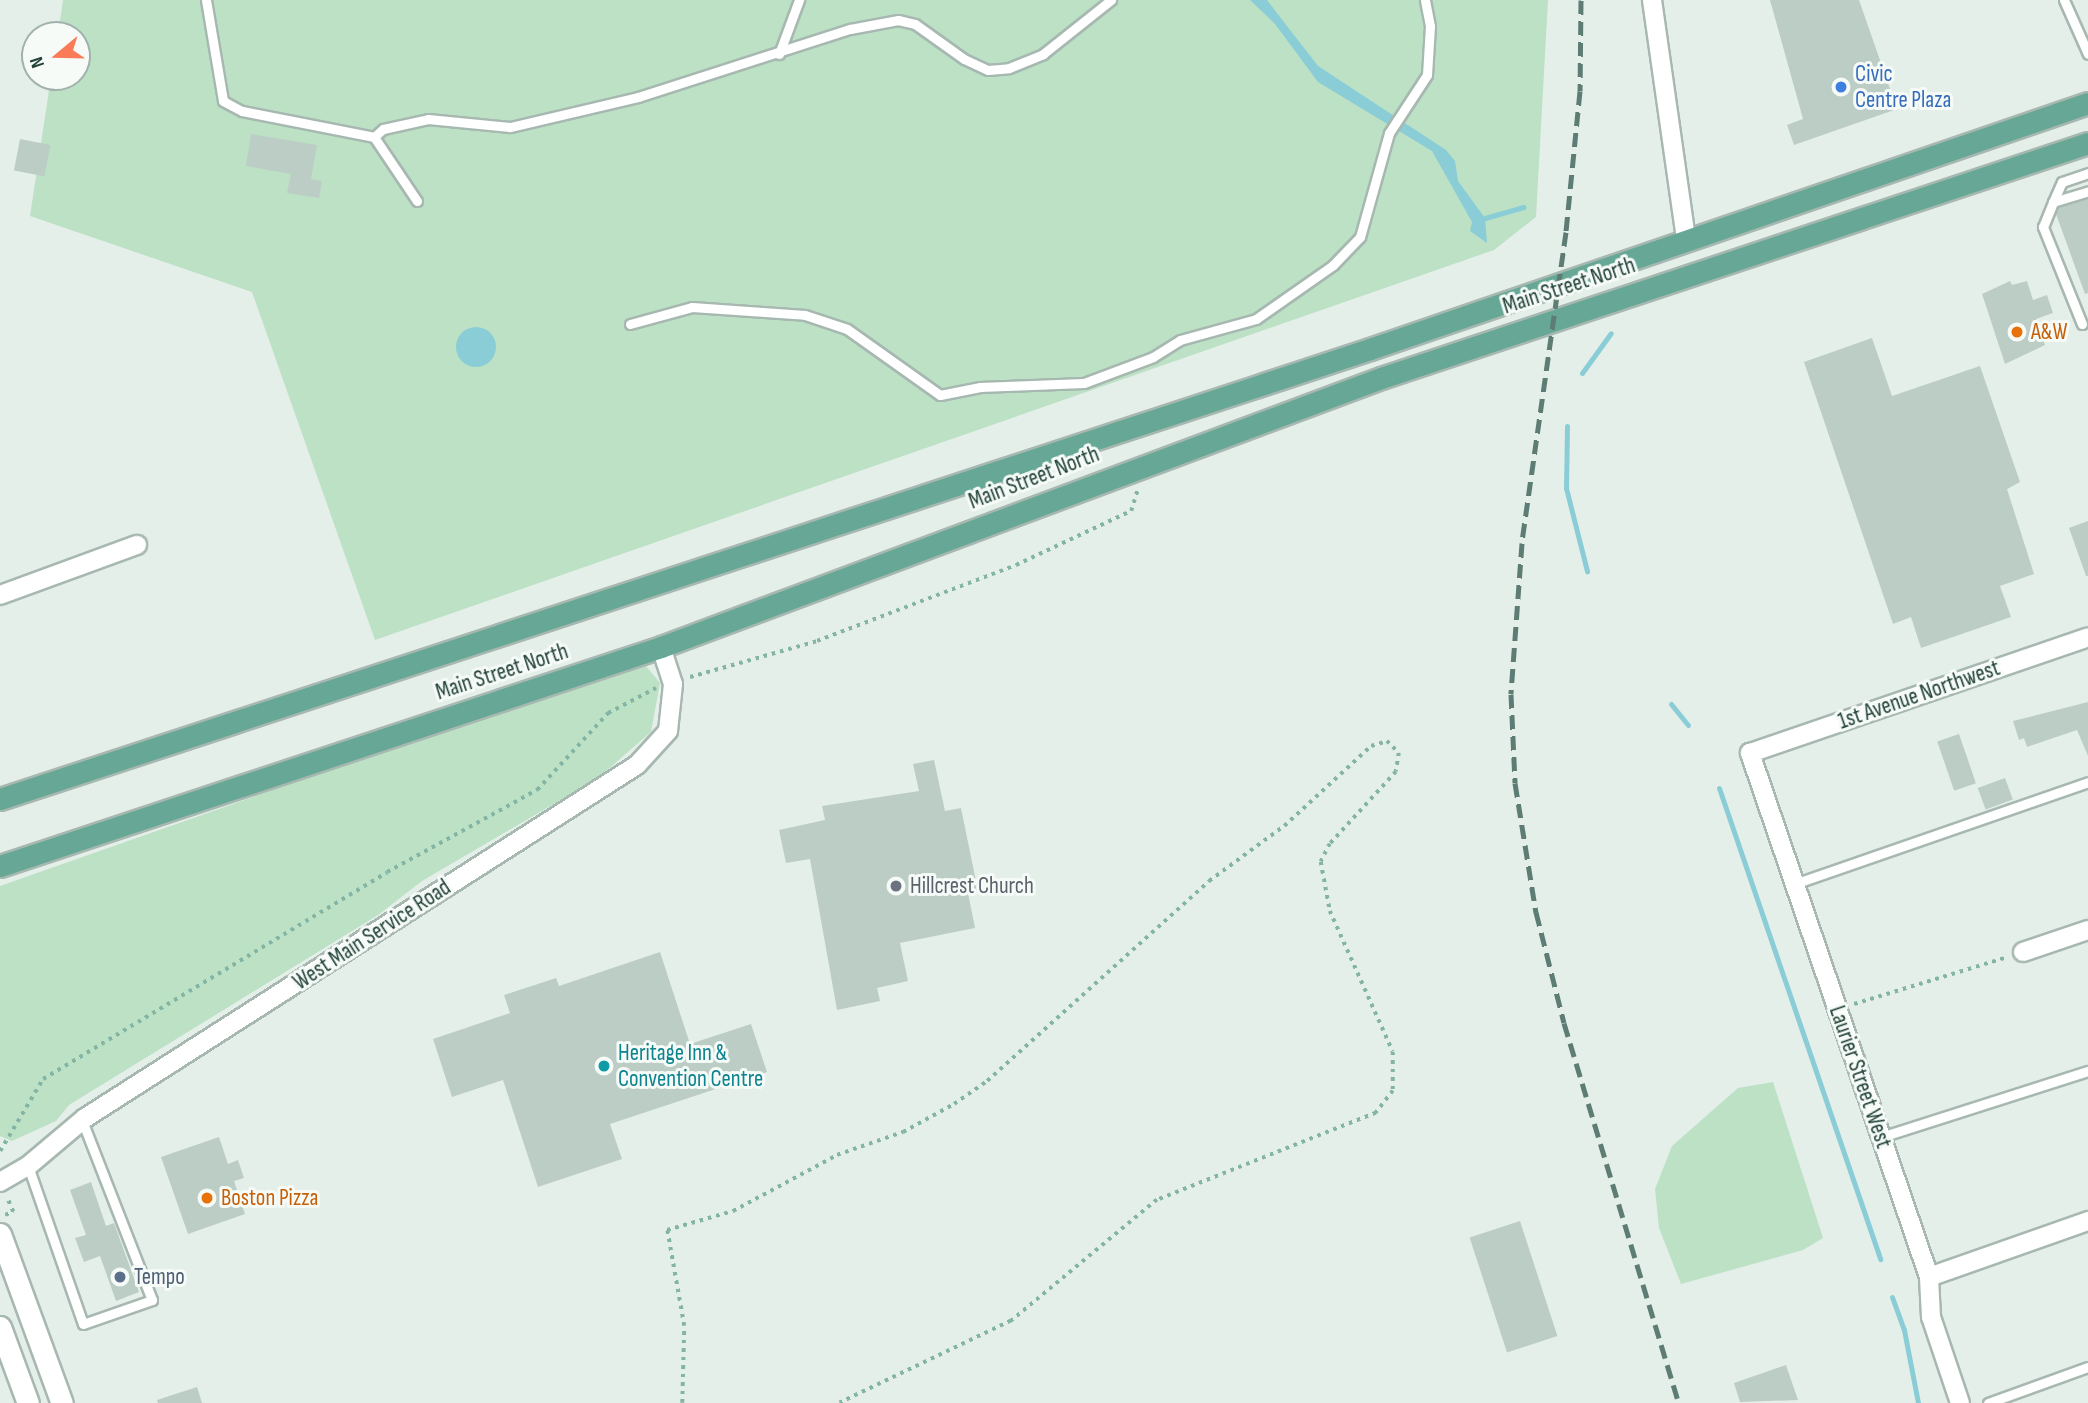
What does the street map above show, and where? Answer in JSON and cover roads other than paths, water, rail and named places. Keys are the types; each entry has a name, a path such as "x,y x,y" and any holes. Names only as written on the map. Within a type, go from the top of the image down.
{"main road":[{"name":"Main Street North","path":"0,799 1370,349 2088,103"},
{"name":"Main Street North","path":"0,866 661,647 1147,464 1551,319 2088,143"},
{"path":"0,1234 62,1403"},
{"path":"0,1327 28,1403"}],"street":[{"path":"1652,0 1686,239"},
{"path":"0,595 136,545"},
{"name":"1st Avenue Northwest","path":"1750,753 2088,636"},
{"name":"West Main Service Road","path":"0,1182 28,1166 82,1120 637,765 668,731 673,684 661,647"},
{"name":"Laurier Street West","path":"1750,753 1792,885 1929,1277 1931,1317 1961,1403"},
{"path":"2023,952 2088,930"},
{"path":"1929,1277 2088,1221"}],"lane":[{"path":"206,0 223,101 242,111 374,137 401,122 428,119 510,127 779,54 850,29 898,20 915,24 988,70 1009,68 1043,54 1111,0"},
{"path":"779,54 799,0"},
{"path":"630,324 692,307 805,315 847,329 940,395 980,387 1084,383 1153,357 1180,340 1256,319 1333,265 1360,237 1389,133 1427,75 1430,26 1424,0"},
{"path":"2064,0 2088,54"},
{"path":"374,137 416,201"},
{"path":"2082,324 2043,227 2062,182 2088,173"},
{"path":"2053,202 2088,191"},
{"path":"1792,885 2088,782"},
{"path":"1881,1137 2088,1071"},
{"path":"28,1166 83,1324 152,1300 82,1120"},
{"path":"1988,1403 2088,1367"}],"water":[{"path":"1250,0 1267,0 1318,66 1446,150 1455,161 1458,181 1485,218 1487,243 1470,231 1472,222 1432,151 1318,82 1275,24"},
{"path":"476,327 490,333 496,347 490,361 476,367 462,361 456,347 462,333"}],"waterway":[{"path":"1485,218 1523,207"},
{"path":"1582,373 1611,333"},
{"path":"1567,426 1566,488 1587,571"},
{"path":"1671,704 1688,725"},
{"path":"1719,788 1880,1259"},
{"path":"1892,1297 1904,1330 1918,1403"}],"railway":[{"path":"1581,0 1580,91 1566,232 1522,543 1511,694 1515,783 1536,912 1564,1023 1679,1403"}],"place":[{"name":"Civic Centre Plaza","path":"1841,87"},
{"name":"A&W","path":"2017,332"},
{"name":"Hillcrest Church","path":"896,886"},
{"name":"Heritage Inn & Convention Centre","path":"604,1066"},
{"name":"Boston Pizza","path":"207,1198"},
{"name":"Tempo","path":"120,1277"}]}
